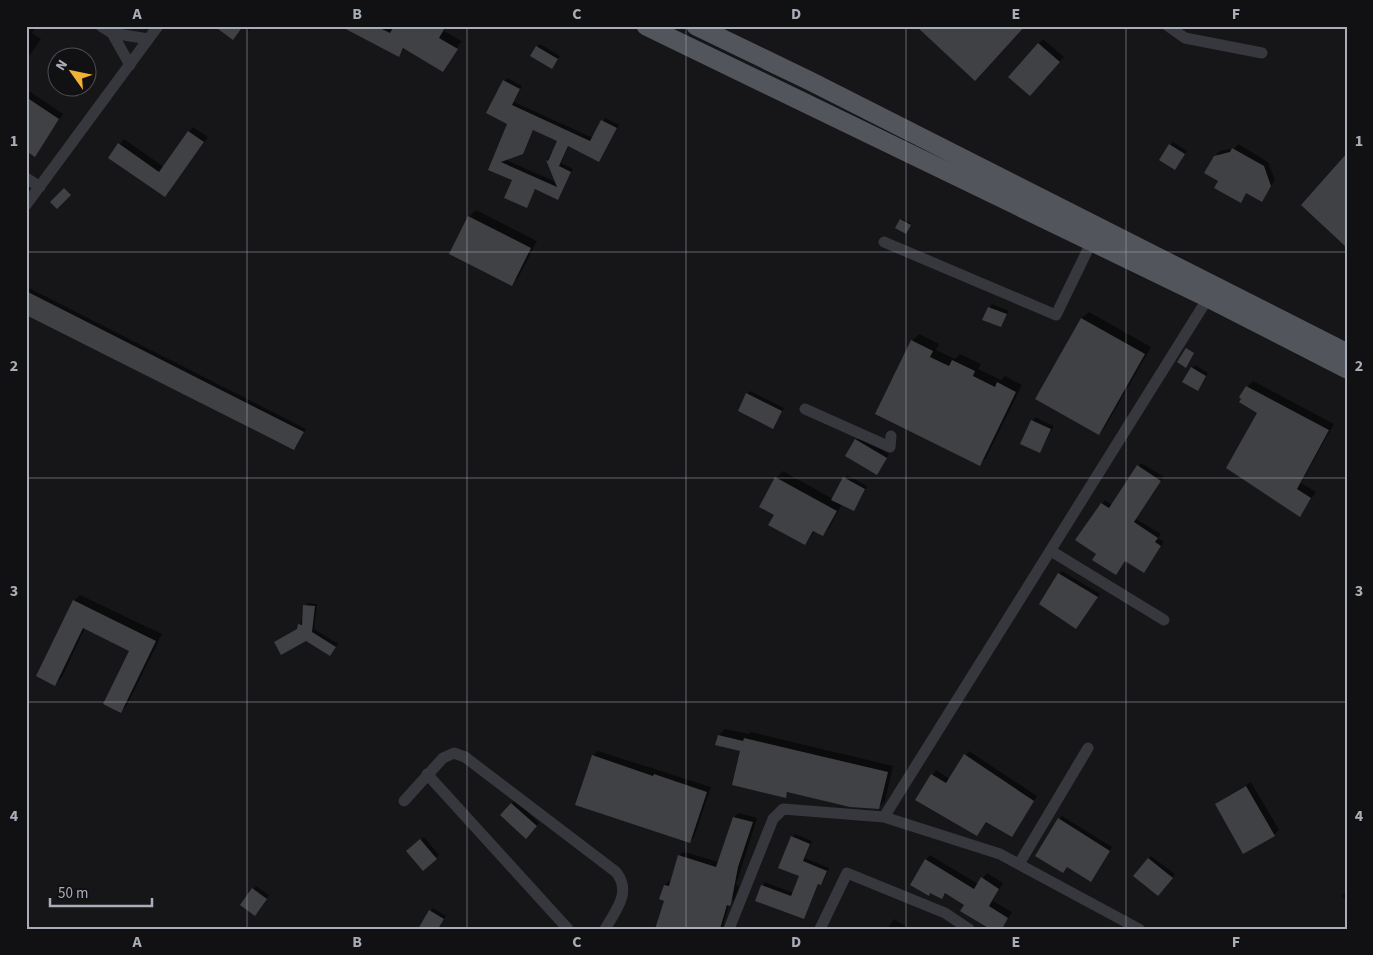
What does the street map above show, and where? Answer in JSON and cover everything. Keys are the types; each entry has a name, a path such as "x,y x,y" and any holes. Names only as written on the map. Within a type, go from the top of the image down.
{"main road":[{"path":"646,26 1208,298 1347,369"},
{"path":"696,26 810,81 1347,353"}],"street":[{"path":"102,26 112,33 148,39"},
{"path":"26,205 158,26"},
{"path":"1168,26 1185,38 1262,53"},
{"path":"112,33 130,65"},
{"path":"26,178 40,186"},
{"path":"884,242 1056,314 1091,243"},
{"path":"884,816 1208,298"},
{"path":"805,409 890,448 891,436"},
{"path":"1051,550 1164,620"},
{"path":"1019,864 1088,748"},
{"path":"404,801 427,774 448,754 459,754 616,872 624,885 624,894 605,929"},
{"path":"427,774 568,929"},
{"path":"730,928 772,819 783,809 884,816 1000,854 1139,929"},
{"path":"820,929 847,873 945,913 969,929"}],"building":[{"path":"214,26 243,26 233,40"},
{"path":"340,26 376,26 390,33 394,26 446,26 439,38 458,49 443,72 403,48 399,57"},
{"path":"916,26 1025,26 975,81"},
{"path":"1038,43 1060,62 1030,96 1008,77"},
{"path":"536,46 558,59 552,69 530,56"},
{"path":"503,80 520,89 512,105 590,141 601,120 617,128 599,162 568,146 559,166 571,172 558,200 535,189 527,208 504,198 512,180 488,170 507,124 486,113","holes":["533,130 557,141 548,161 546,160 557,187 501,162 523,154"]},
{"path":"26,97 59,119 35,157 26,151"},
{"path":"188,131 204,142 165,197 108,158 118,143 159,172"},
{"path":"1169,144 1185,154 1175,170 1159,160"},
{"path":"1232,148 1264,166 1271,186 1262,202 1246,193 1241,203 1214,188 1218,181 1204,173 1214,156 1230,152"},
{"path":"1347,153 1347,248 1301,205"},
{"path":"64,188 71,195 57,209 50,202"},
{"path":"468,216 531,248 512,286 449,254"},
{"path":"900,219 911,225 906,234 895,228"},
{"path":"26,291 304,432 294,450 26,315"},
{"path":"988,307 1007,314 1001,327 982,320"},
{"path":"1081,318 1145,354 1099,435 1035,399"},
{"path":"911,340 933,351 930,357 949,366 952,360 975,371 973,376 995,387 997,382 1016,392 980,466 875,414"},
{"path":"1186,348 1194,353 1186,368 1177,362"},
{"path":"1191,367 1206,376 1198,391 1182,382"},
{"path":"1246,386 1329,430 1297,489 1311,498 1300,517 1226,468 1257,413 1239,402 1241,399 1239,397"},
{"path":"746,393 782,411 773,429 738,411"},
{"path":"1031,420 1051,429 1040,453 1020,444"},
{"path":"855,439 887,458 877,475 845,456"},
{"path":"1137,465 1161,481 1134,522 1158,538 1155,542 1161,546 1144,573 1125,561 1116,575 1092,560 1096,554 1075,540 1101,503 1109,508"},
{"path":"775,477 837,511 823,536 813,531 805,545 768,525 774,515 759,507"},
{"path":"843,477 865,489 854,511 831,500"},
{"path":"1058,573 1098,597 1076,629 1039,604"},
{"path":"73,600 156,641 121,713 103,704 129,651 83,628 55,686 36,676"},
{"path":"303,605 315,606 312,632 336,647 330,656 306,641 281,655 274,642 297,629 298,624 302,625"},
{"path":"718,735 743,741 744,738 888,772 879,809 850,807 787,792 786,798 732,785 740,751 715,745"},
{"path":"964,754 1034,801 1012,837 986,822 977,836 915,800 931,774 946,783"},
{"path":"592,755 707,792 690,843 575,805"},
{"path":"1246,786 1275,836 1243,854 1215,804"},
{"path":"511,803 537,826 526,839 500,815"},
{"path":"733,817 753,822 738,867 731,904 730,906 727,905 720,929 655,929 664,901 659,899 664,885 669,886 678,855 716,867"},
{"path":"1058,818 1110,851 1091,882 1067,867 1063,873 1035,856"},
{"path":"791,836 810,844 803,861 827,871 821,885 818,884 804,919 755,901 761,885 791,896 799,876 778,868"},
{"path":"420,839 437,859 423,871 406,851"},
{"path":"1148,858 1173,878 1158,896 1133,876"},
{"path":"925,859 974,889 981,877 999,889 989,906 1008,918 1002,929 990,929 960,911 964,905 945,893 942,899 930,893 929,896 910,885"},
{"path":"252,888 267,899 255,916 240,905"},
{"path":"429,910 444,919 438,929 418,929"}]}
